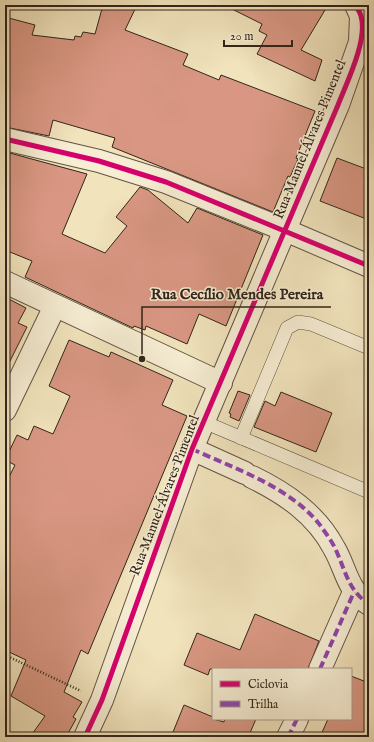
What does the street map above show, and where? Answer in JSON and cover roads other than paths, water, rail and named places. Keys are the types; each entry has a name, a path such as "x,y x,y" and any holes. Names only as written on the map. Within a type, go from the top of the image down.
{"street":[{"name":"Rua Manuel Álvares Pimentel","path":"85,737 102,700 192,450 355,59 360,42 362,11"},
{"path":"5,139 99,161 166,182 369,266"},
{"path":"5,282 221,383"},
{"path":"5,410 55,306"},
{"path":"192,450 248,475 294,501 319,524 335,548 361,598 321,668"},
{"path":"288,737 296,720"}],"lane":[{"path":"241,438 287,328 298,322 311,324 369,348"},
{"path":"204,422 369,492"}],"place":[{"name":"Rua Cecílio Mendes Pereira","path":"142,359"}]}
